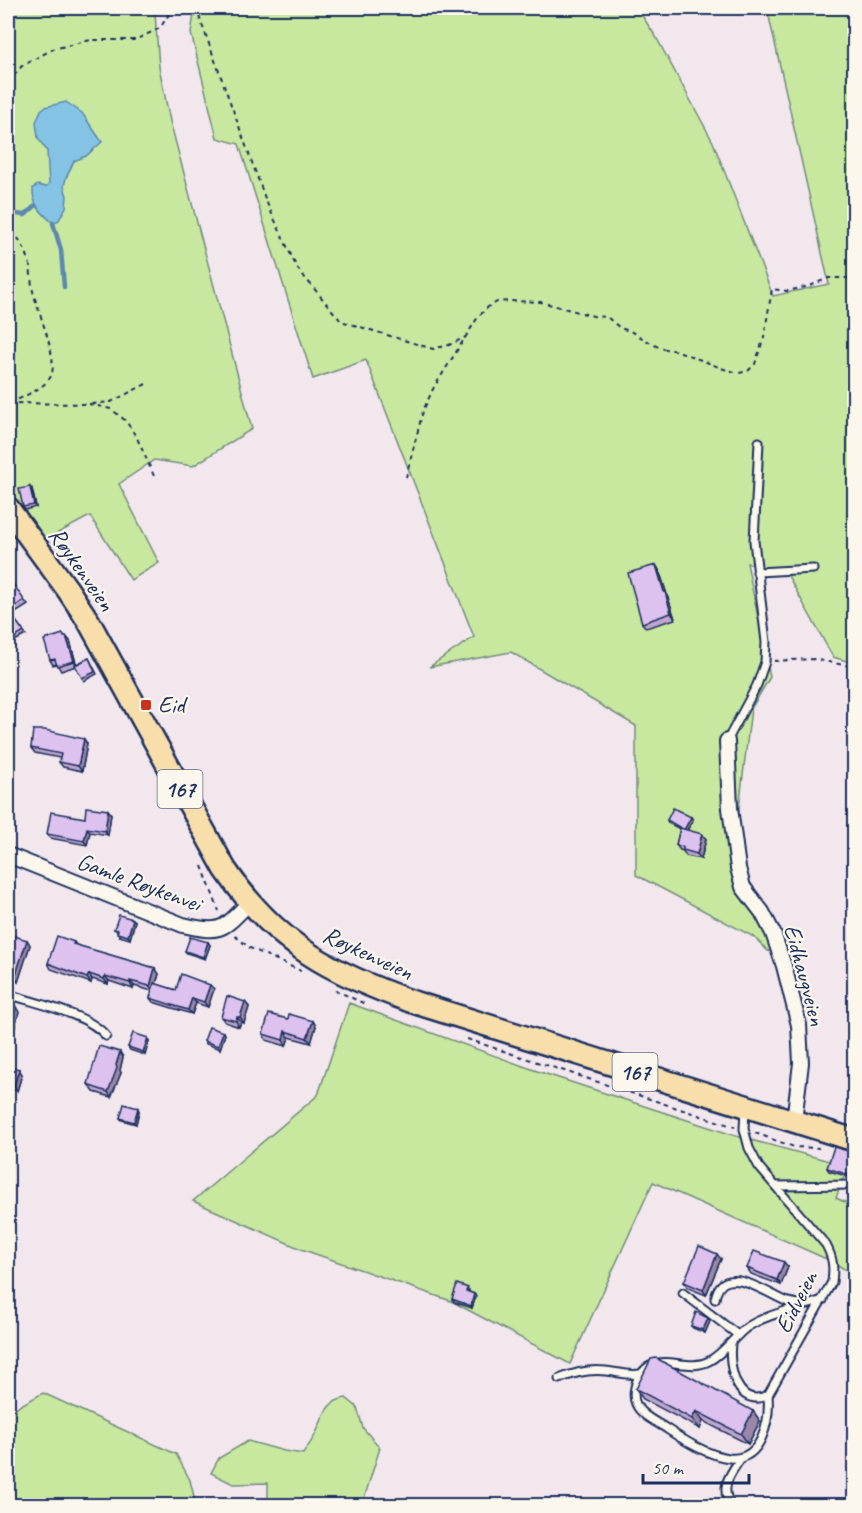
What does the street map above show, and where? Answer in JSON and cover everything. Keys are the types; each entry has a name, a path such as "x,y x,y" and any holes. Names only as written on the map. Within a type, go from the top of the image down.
{"main road":[{"name":"Røykenveien","path":"8,508 69,590 140,713 225,869 249,903 298,948 351,979 416,1004 855,1140"}],"street":[{"name":"Eidhaugveien","path":"727,741 730,808 740,878 743,887 762,912 773,933 799,1025 801,1063 794,1121"},
{"name":"Gamle Røykenvei","path":"8,855 183,925 206,931 226,926 249,903"}],"lane":[{"path":"727,741 757,685 765,662 766,642 754,541 759,442"},
{"path":"757,573 813,570"},
{"path":"8,994 82,1018 98,1026 106,1036"},
{"name":"Eidveien","path":"745,1106 744,1130 749,1148 759,1167 826,1245 833,1257 832,1282 768,1395"},
{"path":"776,1186 855,1185"},
{"path":"715,1299 718,1289 724,1284 740,1280 789,1302 805,1306"},
{"path":"683,1293 738,1335"},
{"path":"731,1344 729,1354 736,1384 743,1393 752,1398 759,1399 768,1395 769,1411 764,1434 749,1454 741,1458 711,1454 640,1412 633,1394 640,1374 658,1362 696,1365 709,1361 731,1344 747,1327 823,1300"},
{"path":"559,1379 570,1374 597,1370 631,1375 640,1374"},
{"path":"731,1506 725,1495 725,1487 728,1476 741,1458"}],"path":[{"path":"8,82 22,66 53,49 91,40 135,40 160,28 173,8"},
{"path":"196,8 266,201 297,268 341,321 434,349 466,337"},
{"path":"8,223 26,251 31,266 33,290 49,343 52,369 51,376 44,384 13,402"},
{"path":"406,477 423,411 434,389 478,317 497,302 541,302 593,316 607,317 620,328 660,348 678,351 739,373 748,371 755,364 764,337 772,289 788,291 810,286 828,278 855,278"},
{"path":"8,402 89,404 111,402 146,384"},
{"path":"89,404 111,409 126,421 153,476"},
{"path":"765,662 813,659 855,667"},
{"path":"226,926 249,948 303,972"},
{"path":"329,987 375,1007"},
{"path":"462,1037 794,1147 821,1148"}],"green space":[{"path":"195,8 637,8 656,37 713,142 773,296 829,284 767,8 854,8 854,663 833,657 787,574 747,563 770,677 751,709 734,850 762,906 774,952 768,951 754,937 636,875 636,726 511,652 429,667 474,637 366,360 313,379 239,144 217,138 191,33"},
{"path":"8,10 155,13 159,67 170,121 252,429 193,466 154,460 119,484 159,563 131,580 90,516 41,542 8,491 8,373 10,372 8,361"},
{"path":"349,1003 537,1071 736,1136 848,1166 836,1198 854,1206 854,1275 831,1261 653,1182 570,1364 451,1301 301,1249 193,1201 318,1095"},
{"path":"43,1393 176,1454 190,1480 196,1505 8,1505 8,1412"},
{"path":"346,1398 357,1407 363,1428 380,1448 362,1505 268,1505 268,1483 233,1484 211,1473 219,1458 248,1441 303,1454 315,1436 329,1406"}],"water":[{"path":"66,102 82,113 102,142 86,156 74,161 64,186 67,196 66,207 59,220 53,223 38,208 33,194 33,188 38,185 45,187 49,184 47,151 38,138 36,122 41,110 45,107"}],"building":[{"path":"30,487 34,505 23,507 19,489"},
{"path":"656,565 671,613 642,623 628,573"},
{"path":"8,576 24,600 11,609 8,605"},
{"path":"13,617 24,632 8,642 8,622"},
{"path":"63,634 64,637 66,636 74,661 57,666 55,659 50,660 44,640"},
{"path":"89,658 95,672 82,678 75,665"},
{"path":"33,730 45,730 84,739 78,766 59,762 61,754 31,748"},
{"path":"86,807 108,810 105,831 87,828 84,841 47,834 51,812 85,818"},
{"path":"673,808 691,817 684,830 667,820"},
{"path":"680,828 702,834 697,854 683,850 683,847 676,845"},
{"path":"119,915 133,919 128,936 117,933 118,930 114,929"},
{"path":"8,934 27,940 15,977 8,975"},
{"path":"57,936 74,942 73,944 155,968 150,986 105,976 104,979 89,974 87,978 48,963"},
{"path":"190,937 208,942 203,957 185,951"},
{"path":"181,974 210,985 204,1002 192,998 188,1010 150,998 154,983 176,990"},
{"path":"227,996 245,1002 240,1017 237,1017 236,1021 221,1017"},
{"path":"8,1005 16,1007 8,1036"},
{"path":"269,1014 288,1019 289,1014 313,1021 307,1038 285,1031 283,1040 263,1034"},
{"path":"209,1027 223,1032 218,1046 204,1041"},
{"path":"133,1033 148,1038 143,1052 128,1047"},
{"path":"99,1046 120,1052 108,1092 88,1084"},
{"path":"8,1066 19,1069 14,1086 8,1084"},
{"path":"124,1104 138,1108 134,1122 120,1118"},
{"path":"834,1147 855,1153 849,1175 827,1168"},
{"path":"699,1246 717,1254 703,1290 684,1282"},
{"path":"754,1251 784,1262 777,1280 747,1268"},
{"path":"457,1284 468,1288 466,1291 474,1294 471,1306 452,1299"},
{"path":"696,1312 708,1318 703,1330 691,1326"},
{"path":"656,1358 753,1411 741,1434 696,1411 692,1419 636,1389 651,1359"}],"waterway":[{"path":"8,213 25,215 35,206"},
{"path":"53,223 61,250 64,287"}],"place":[{"name":"Eid","path":"146,705"}]}
